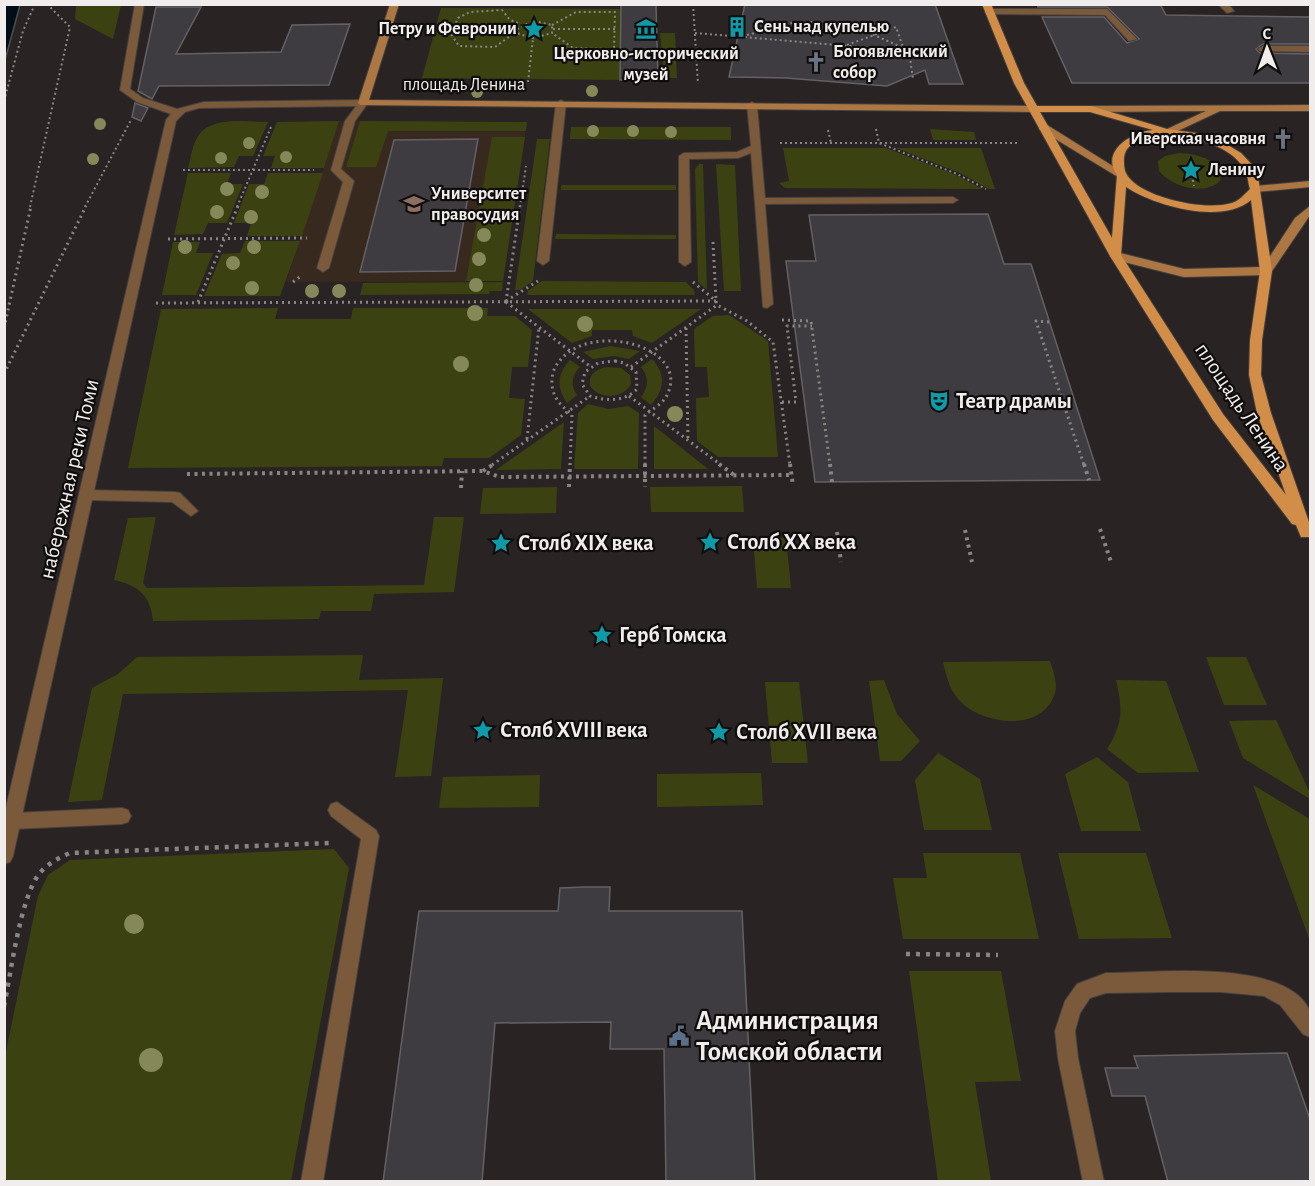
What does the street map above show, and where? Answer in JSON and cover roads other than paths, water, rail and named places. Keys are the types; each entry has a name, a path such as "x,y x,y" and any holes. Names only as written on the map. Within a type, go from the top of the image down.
{"main road":[{"path":"988,8 1033,109"},
{"name":"площадь Ленина","path":"1033,109 1091,109 1169,132 1208,140 1240,156 1251,167 1256,178 1255,189 1266,271 1256,340 1255,375 1264,413 1308,536 1218,417 1116,255 1033,109"},
{"name":"площадь Ленина","path":"1169,132 1151,134 1124,144 1118,153 1117,163 1122,175 1133,186 1150,196 1193,209 1234,206 1246,199 1255,189"},
{"name":"площадь Ленина","path":"1116,255 1122,175"}],"street":[{"path":"140,4 125,90 140,100 176,112 189,106 204,105 363,103"},
{"path":"323,268 349,181 336,170 350,121 363,103 395,4"},
{"path":"1222,4 1230,11"},
{"path":"988,8 1107,12 1132,39"},
{"path":"1263,49 1311,49"},
{"name":"площадь Ленина","path":"363,103 1033,109"},
{"path":"543,261 561,104"},
{"path":"752,105 767,304"},
{"name":"площадь Ленина","path":"1169,132 1220,108"},
{"path":"1305,108 1311,114"},
{"name":"площадь Ленина","path":"1091,109 1305,108"},
{"name":"набережная реки Томи","path":"4,856 171,120 176,112"},
{"name":"площадь Ленина","path":"1043,127 1122,175"},
{"path":"686,262 684,156 738,155 755,146"},
{"path":"1255,189 1311,184"},
{"path":"759,201 953,200"},
{"name":"площадь Ленина","path":"1266,271 1299,220 1311,209"},
{"path":"1116,255 1184,273 1266,271"},
{"path":"87,495 175,497 191,511"},
{"path":"312,1182 370,836 337,810"},
{"path":"13,821 122,816"},
{"path":"1094,1182 1068,1058 1065,1031 1072,1008 1084,991 1106,983 1249,984 1274,989 1296,1007 1311,1027"}],"place":[{"name":"Сень над купелью","path":"737,27"},
{"name":"Петру и Февронии","path":"534,29"},
{"name":"Церковно-исторический музей","path":"646,29"},
{"name":"Богоявленский собор","path":"816,62"},
{"name":"Иверская часовня","path":"1283,139"},
{"name":"Ленину","path":"1191,170"},
{"name":"Университет правосудия","path":"414,204"},
{"name":"Театр драмы","path":"939,401"},
{"name":"Столб XX века","path":"710,542"},
{"name":"Столб XIX века","path":"501,543"},
{"name":"Герб Томска","path":"602,635"},
{"name":"Столб XVIII века","path":"483,730"},
{"name":"Столб XVII века","path":"719,732"},
{"name":"Администрация Томской области","path":"679,1036"}]}
